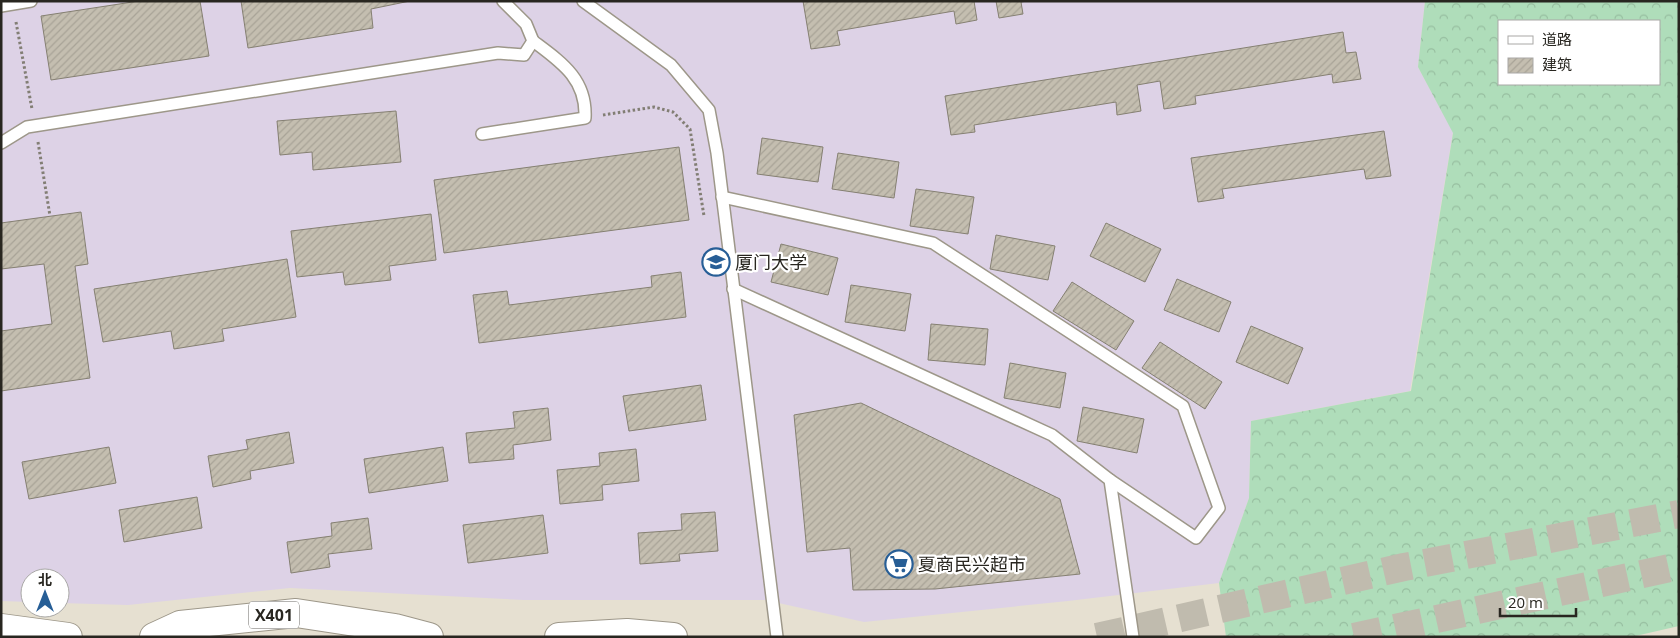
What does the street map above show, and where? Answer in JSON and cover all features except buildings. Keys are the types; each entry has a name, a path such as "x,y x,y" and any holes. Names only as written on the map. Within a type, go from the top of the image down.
{"main road":[{"name":"X401","path":"154,637 180,625 296,613 395,628 429,637"},
{"path":"1,628 68,637"},
{"path":"559,637 627,633 674,637"}],"lane":[{"path":"1,6 31,1"},
{"path":"482,134 585,118 586,104 581,86 562,62 532,41 526,24 503,1"},
{"path":"583,1 671,66 709,110 722,197 777,637"},
{"path":"1,143 27,127 498,53 524,55 532,41"},
{"path":"722,197 933,243 1183,406 1220,508 1196,538 1110,480 1052,434 733,289"},
{"path":"1110,480 1133,637"}],"path":[{"path":"585,118 654,107 673,112 690,129 705,223"}],"shaded area":[{"name":"厦门大学","path":"1,1 1425,1 1418,67 1453,132 1410,391 1251,421 1249,498 1219,583 864,622 765,600 524,600 290,588 128,605 70,603 70,568 20,568 20,602 1,601"}],"green space":[{"path":"1425,1 1679,1 1679,626 1631,637 1226,637 1219,583 1249,498 1251,421 1411,391 1453,133 1418,67"}],"tunnel":[{"path":"1097,637 1404,567 1679,514"},
{"path":"1354,637 1679,566"}],"place":[{"name":"厦门大学","path":"716,262"},
{"name":"夏商民兴超市","path":"899,564"}]}
